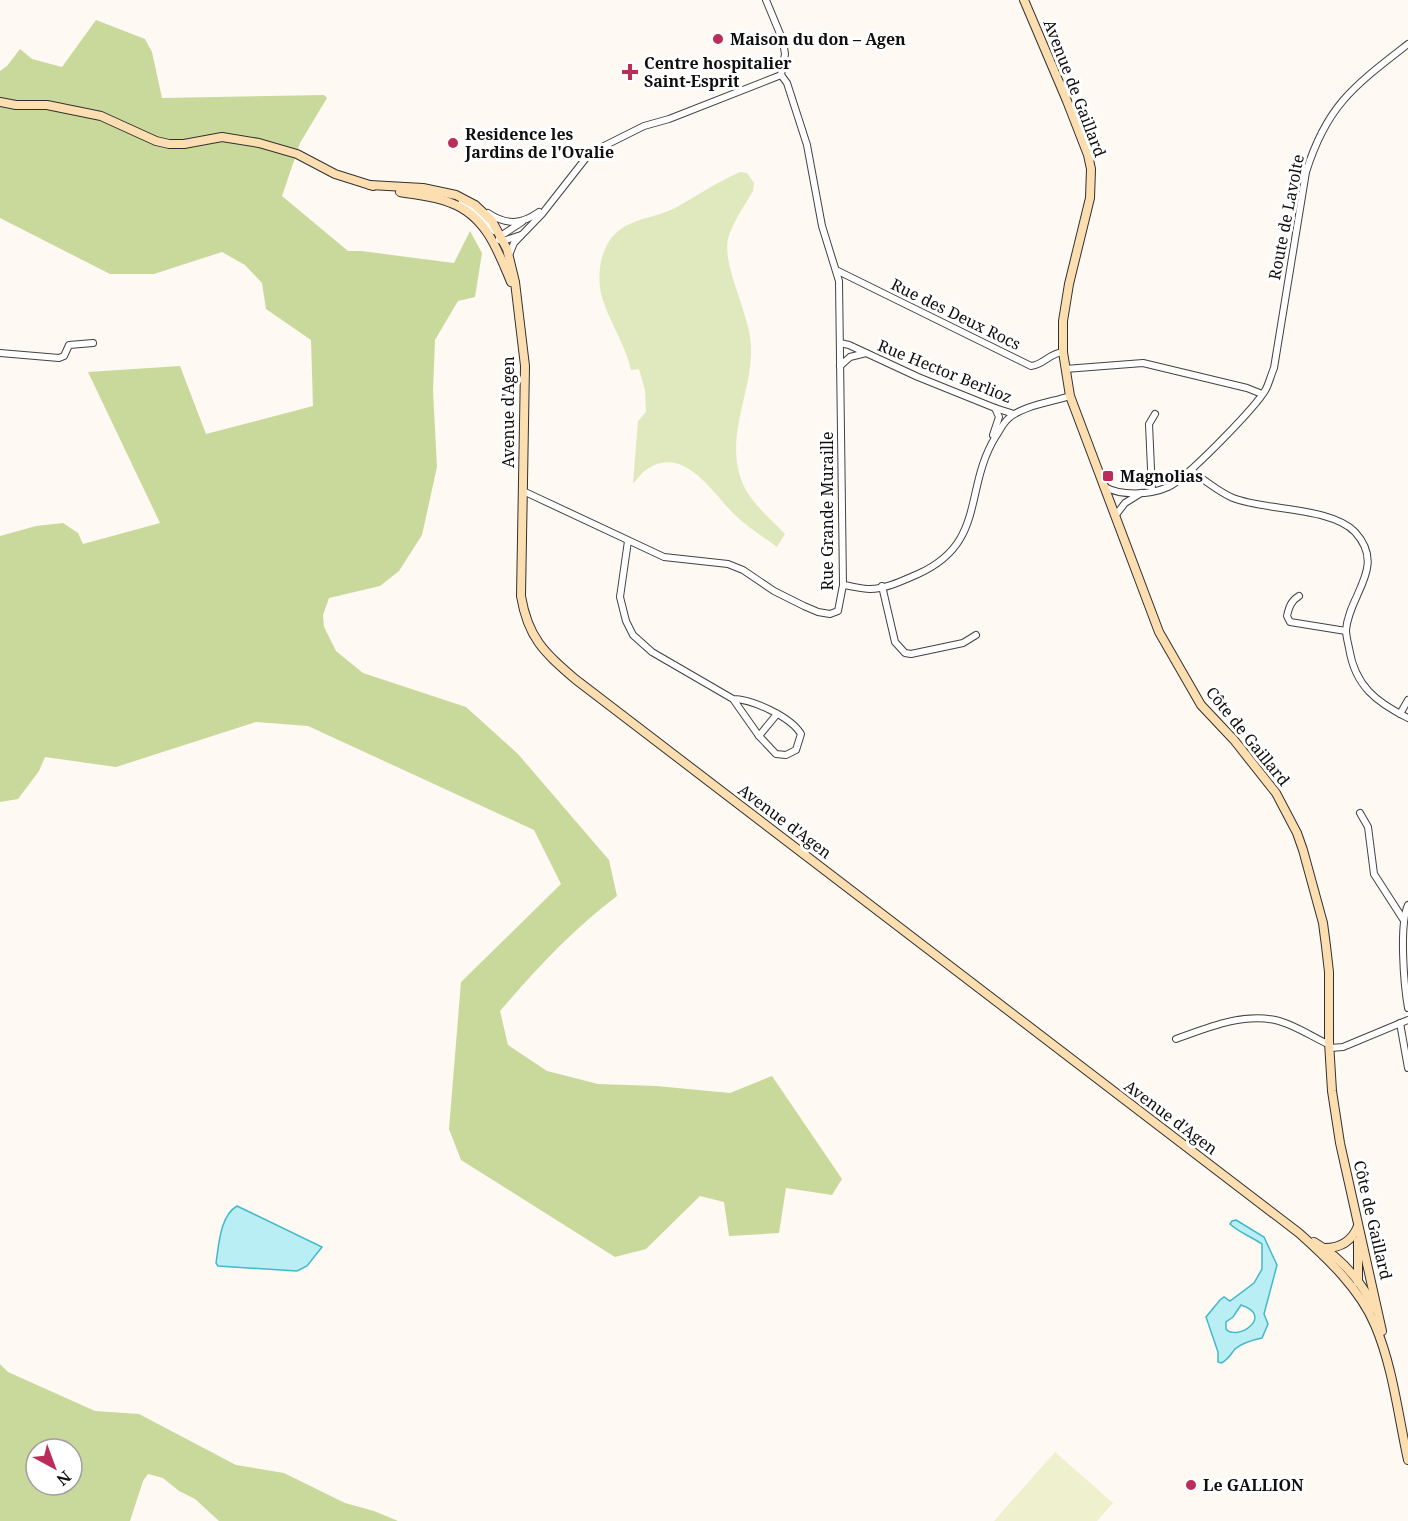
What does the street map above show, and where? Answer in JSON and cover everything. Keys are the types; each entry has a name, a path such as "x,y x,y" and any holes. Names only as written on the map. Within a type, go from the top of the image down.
{"main road":[{"name":"Avenue de Gaillard","path":"1024,0 1067,101 1088,155 1091,169 1090,198 1067,295"},
{"path":"0,102 16,105 47,105 91,114 121,124 156,141 169,144 184,144 222,137 259,143 297,154 335,174 370,185 423,188 447,192 475,205"},
{"name":"Avenue d'Agen","path":"370,185 438,198 457,205 480,222 498,251 516,294"},
{"name":"Avenue d'Agen","path":"475,205 492,221 509,255 516,294 525,366 521,588 526,622 535,639 575,679 1299,1233"},
{"name":"Côte de Gaillard","path":"1067,295 1063,352 1070,396 1158,632 1201,705 1268,781 1297,833 1311,875 1326,946 1332,1091 1340,1143 1390,1372"},
{"path":"1324,1248 1342,1245 1354,1235 1358,1225"},
{"path":"1358,1225 1357,1276 1361,1301"},
{"path":"1299,1233 1324,1248 1357,1276 1379,1318"},
{"path":"1299,1233 1341,1275 1375,1323 1390,1372 1408,1460"},
{"path":"1357,1276 1368,1264"},
{"path":"1341,1275 1357,1276"}],"street":[{"path":"509,255 521,234 559,193 586,158 622,135 782,75 785,54 783,41 766,0"},
{"name":"Route de Lavolte","path":"1152,491 1171,485 1191,470 1262,394 1274,368 1306,172 1314,146 1346,95 1408,44"},
{"name":"Rue Grande Muraille","path":"523,491 664,557 728,564 743,570 793,601 818,612 830,614 838,611 843,585 840,299 836,270 822,226 807,145 787,83 782,75"},
{"path":"498,251 501,239 543,209 559,193"},
{"path":"438,198 446,196 468,206 484,218 501,239"},
{"path":"475,205 499,219 522,222"},
{"path":"501,239 521,234"},
{"name":"Rue des Deux Rocs","path":"836,270 979,343 1031,366 1038,365 1055,353 1063,352"},
{"path":"0,352 59,358 64,356 69,345 93,343"},
{"name":"Rue Hector Berlioz","path":"840,343 994,408 1014,414"},
{"name":"Rue Hector Berlioz","path":"840,366 850,357 866,353"},
{"path":"1065,369 1143,363 1247,388 1262,394"},
{"path":"987,450 1002,425 1014,414 1070,396"},
{"path":"843,585 870,589 926,571 943,559 962,539 967,528 987,450 999,417 994,408"},
{"path":"1103,486 1118,492 1152,491 1149,424 1155,414"},
{"path":"1191,470 1210,485 1234,498 1329,517 1355,532 1364,545 1369,560 1367,576 1353,606 1346,631 1351,662 1365,688 1378,701 1408,718"},
{"path":"1114,516 1125,503 1144,491"},
{"path":"628,541 620,597 626,621 633,635 652,652 733,699 759,736 776,754 786,755 795,750 800,740 800,731 777,714 752,702 733,699"},
{"path":"882,586 895,642 905,653 911,654 963,643 976,635"},
{"path":"1299,596 1293,599 1290,606 1287,616 1290,622 1346,631"},
{"path":"1400,714 1408,700"},
{"path":"759,736 777,714"},
{"path":"1360,813 1368,827 1374,874 1403,919"},
{"path":"1408,905 1403,919 1408,1008"},
{"path":"1176,1039 1224,1023 1251,1018 1275,1020 1292,1026 1330,1046 1343,1047 1408,1020"},
{"path":"1400,1023 1408,1068"}],"green space":[{"path":"96,20 145,39 152,52 162,98 324,95 327,98 300,143 282,196 348,251 454,263 470,231 482,253 475,297 458,301 435,340 433,391 437,467 422,535 399,571 380,586 329,598 323,615 324,627 336,651 363,673 466,707 518,754 609,860 617,896 555,951 500,1011 508,1045 547,1071 598,1084 656,1086 730,1093 772,1076 842,1179 832,1195 786,1188 779,1233 729,1236 724,1202 700,1196 646,1249 615,1257 461,1160 449,1129 461,982 561,884 534,830 308,726 256,722 116,767 45,757 39,771 18,799 0,802 0,536 36,526 63,523 78,533 83,544 160,523 88,372 180,366 206,434 313,406 311,340 266,309 262,283 245,265 222,252 154,274 110,274 0,218 0,71 7,66 20,49 32,59 62,67"},
{"path":"740,172 747,173 754,183 753,191 730,233 727,250 751,346 748,380 737,431 737,465 742,482 750,496 785,534 777,547 738,518 706,483 684,466 659,463 644,471 633,483 638,421 646,412 645,390 639,369 631,370 606,309 599,278 605,250 615,234 632,223 675,208"},
{"path":"0,1364 8,1372 95,1411 139,1414 236,1465 284,1473 345,1503 398,1521 219,1521 195,1499 179,1491 163,1478 148,1474 143,1481 130,1521 0,1521"},
{"path":"1055,1452 1113,1503 1097,1521 994,1521"}],"water":[{"path":"237,1206 322,1247 307,1266 297,1271 218,1266 216,1263 219,1239 224,1223 227,1216"},
{"path":"1236,1220 1264,1237 1277,1265 1264,1314 1268,1324 1262,1338 1241,1345 1221,1363 1218,1362 1218,1352 1206,1317 1224,1297 1230,1301 1254,1283 1262,1269 1262,1244 1233,1227 1230,1224","holes":["1241,1305 1255,1315 1254,1321 1245,1330 1231,1332 1226,1329 1226,1322 1233,1317"]}],"place":[{"name":"Maison du don – Agen","path":"718,39"},
{"name":"Centre hospitalier Saint-Esprit","path":"630,72"},
{"name":"Residence les Jardins de l'Ovalie","path":"453,143"},
{"name":"Magnolias","path":"1108,476"},
{"name":"Le GALLION","path":"1191,1485"}]}
